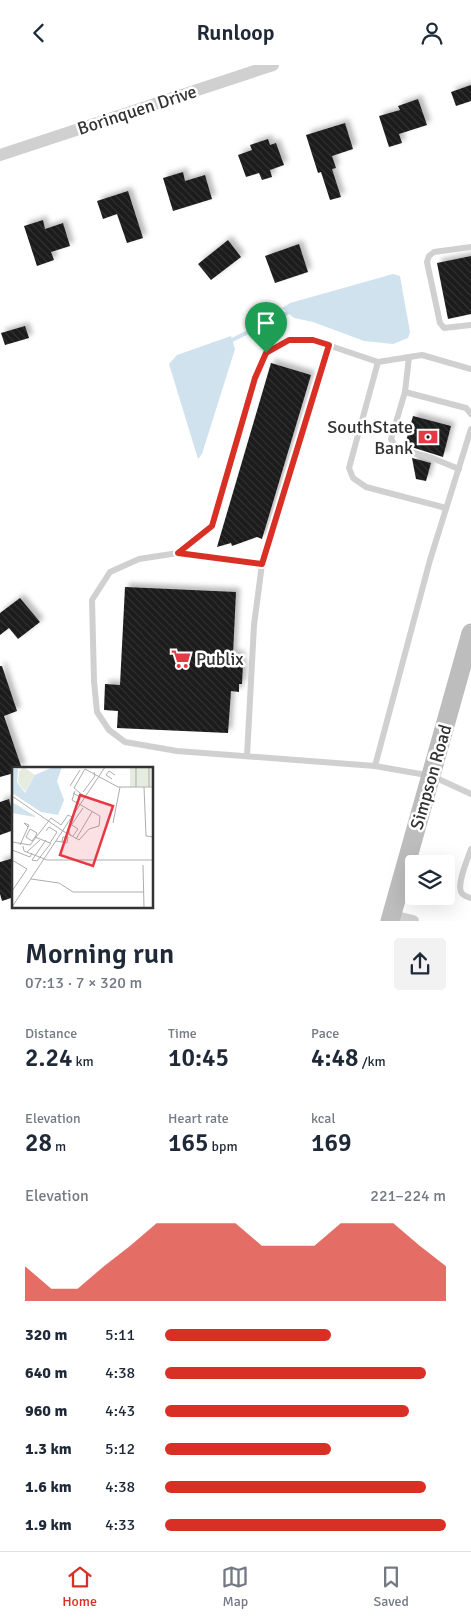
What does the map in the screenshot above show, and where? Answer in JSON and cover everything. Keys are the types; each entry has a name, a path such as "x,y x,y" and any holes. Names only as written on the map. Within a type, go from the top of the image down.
{"main road":[{"name":"Simpson Road","path":"391,918 471,633"}],"street":[{"name":"Borinquen Drive","path":"0,155 273,65"},
{"path":"391,918 413,921"}],"lane":[{"path":"471,247 434,252 429,256 427,263 440,323 444,328 471,325"},
{"path":"178,553 212,526 255,378 266,353 289,340 313,340 378,362 422,355 471,369"},
{"path":"247,756 254,625 262,564 329,345"},
{"path":"409,357 405,392 391,439 396,448 432,458 459,469"},
{"path":"378,362 349,468 353,478 366,487 446,508"},
{"path":"405,392 466,408 471,414"},
{"path":"375,766 430,560 471,429"},
{"path":"262,564 178,553 139,559 110,572 92,600 94,681 97,712 109,730 125,742 177,751 375,766 432,776 471,794"},
{"path":"471,849 460,884 461,892 464,896 471,898"}],"water":[{"path":"393,274 400,276 410,332 408,338 393,344 364,341 313,322 294,318 282,308 290,303"},
{"path":"231,336 235,349 202,454 198,459 169,364 177,355"}],"building":[{"path":"471,85 471,101 456,106 451,92"},
{"path":"418,99 427,125 399,134 402,143 389,147 379,116 400,110 398,106"},
{"path":"345,123 353,149 332,156 336,168 332,169 341,197 330,200 321,172 318,173 306,135"},
{"path":"268,139 270,145 276,143 284,165 270,170 272,177 262,180 259,173 246,177 238,155 252,150 250,145"},
{"path":"183,172 185,181 205,175 212,199 173,211 163,178"},
{"path":"128,191 143,238 127,243 117,214 103,219 97,201"},
{"path":"43,220 45,229 63,223 70,246 51,252 54,260 37,266 24,226"},
{"path":"228,240 241,257 211,280 198,264"},
{"path":"299,244 308,272 275,283 265,256"},
{"path":"471,256 471,314 448,319 437,263"},
{"path":"25,326 29,338 5,345 1,333"},
{"path":"271,363 311,375 262,539 257,537 232,546 231,543 217,547"},
{"name":"SouthState Bank","path":"413,416 451,426 443,457 405,445"},
{"path":"412,458 431,463 426,481 416,479"},
{"name":"Publix","path":"125,587 236,592 233,654 241,655 240,663 243,663 242,684 239,684 239,692 231,691 228,733 117,728 118,711 104,710 105,684 120,685"},
{"path":"20,598 40,622 18,639 9,628 0,635 0,613"},
{"path":"0,666 2,666 17,711 4,716 21,767 12,767 12,774 0,777"},
{"path":"9,799 12,807 12,831 0,835 0,802"},
{"path":"12,859 12,898 2,901 0,894 0,862"}],"waterway":[{"path":"232,340 287,313"}],"place":[{"name":"SouthState Bank","path":"428,437"},
{"name":"Publix","path":"181,659"}],"route":[{"path":"289,340 313,340 329,345 262,564 178,553 212,526 255,378 266,353 289,340"}]}
